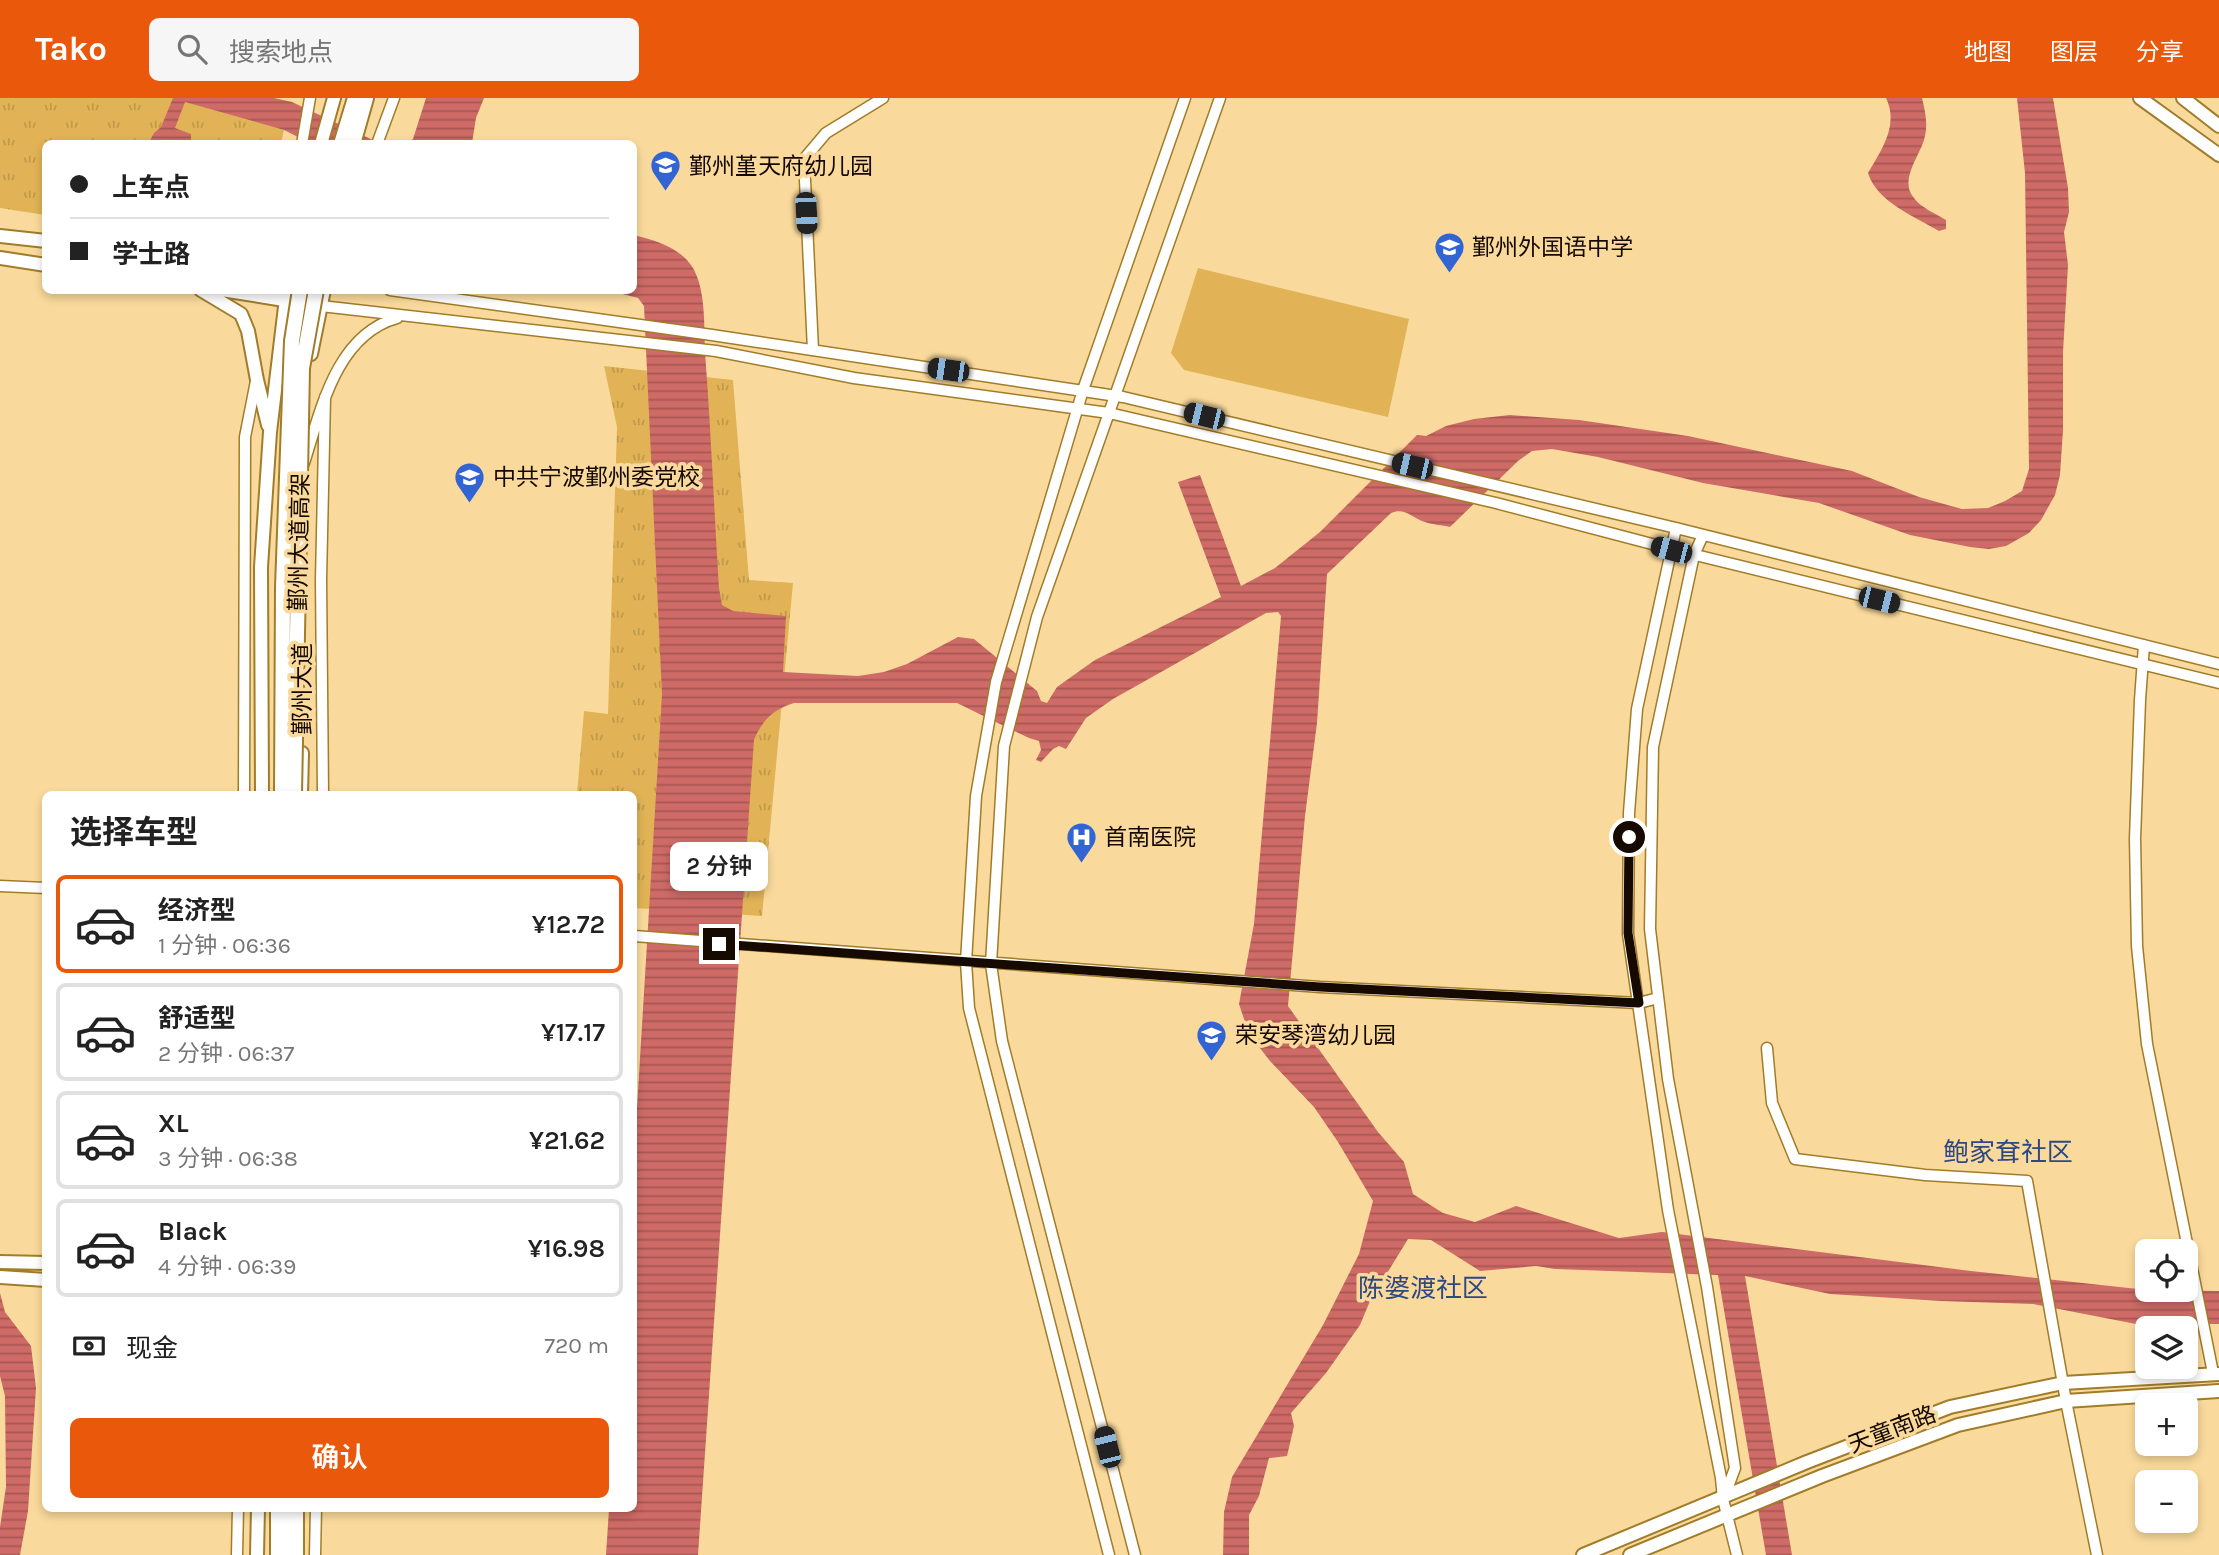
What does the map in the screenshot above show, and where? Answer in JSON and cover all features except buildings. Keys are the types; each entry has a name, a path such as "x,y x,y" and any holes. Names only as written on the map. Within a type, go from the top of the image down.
{"highway":[{"path":"342,140 355,98"},
{"path":"356,140 366,98"},
{"name":"鄞州大道高架","path":"282,791 285,532 292,341 299,294"},
{"name":"鄞州大道高架","path":"294,791 302,368 315,294"},
{"path":"278,1512 278,1555"},
{"path":"290,1512 290,1555"}],"main road":[{"path":"322,140 334,98"},
{"path":"356,140 372,98"},
{"path":"2140,98 2219,155"},
{"path":"2183,98 2219,125"},
{"path":"0,236 42,241"},
{"path":"0,258 42,264"},
{"path":"208,294 241,314 248,331 270,432"},
{"name":"鄞州大道","path":"301,791 304,391 323,294"},
{"path":"286,295 321,306"},
{"name":"鄞州大道","path":"262,791 261,567 270,432 286,295"},
{"path":"2,1262 42,1264"},
{"path":"0,1277 42,1280"},
{"name":"天童南路","path":"1583,1555 1807,1462 1950,1407 2063,1383 2216,1373"},
{"path":"1630,1555 1822,1476 1958,1425 2066,1401 2219,1391"},
{"path":"257,1555 258,1512"},
{"path":"297,1512 297,1555"}],"street":[{"path":"303,140 310,98"},
{"path":"378,140 394,98"},
{"path":"813,350 804,159 826,133 883,98"},
{"path":"1109,1555 969,1008 967,962 976,796 996,682 1083,390 1185,98"},
{"path":"1135,1555 1002,1041 991,964 1004,746 1037,617 1220,98"},
{"path":"412,294 712,335 1115,396 1676,528 2219,664"},
{"path":"425,294 429,297"},
{"path":"321,306 716,351 854,379 1109,413 1496,503 1671,550 2219,684"},
{"path":"304,463 325,397 350,349 382,322 401,317"},
{"path":"244,791 245,437 257,380"},
{"name":"鄞州大道","path":"323,791 321,580 325,397"},
{"path":"1676,528 1637,709 1629,813 1628,933 1668,1210 1723,1499 1737,1555"},
{"path":"1703,535 1694,555 1653,747 1650,929 1668,1079 1707,1287 1735,1468 1723,1499"},
{"path":"2144,645 2136,839 2137,946 2147,1044 2216,1373"},
{"path":"0,886 42,888"},
{"path":"637,937 1320,987 1639,1003 1658,998"},
{"path":"1767,1048 1772,1103 1795,1158 1925,1175 2027,1181 2066,1401 2097,1555"},
{"path":"237,1555 238,1512"},
{"path":"315,1555 316,1512"}],"green space":[{"path":"0,98 173,98 284,130 282,140 42,140 42,215 0,208"},
{"path":"1198,268 1409,319 1388,417 1184,370 1171,353"},
{"path":"604,366 733,380 749,580 793,583 762,916 637,908 637,791 577,791 584,711 608,714 617,427"}],"shaded area":[{"path":"173,98 274,98 292,102 373,140 304,140 284,130 185,102 175,128 191,134 191,140 150,140 161,127"},
{"path":"426,98 484,98 476,118 472,140 413,139"},
{"path":"1886,98 1922,98 1926,131 1908,183 1914,198 1920,204 1946,220 1946,229 1939,231 1888,200 1879,192 1868,173 1890,127 1890,108"},
{"path":"2017,98 2053,98 2068,188 2069,212 2064,232 2068,265 2060,475 2055,495 2041,520 2029,533 2006,546 1989,549 1970,547 1910,535 1819,503 1703,483 1598,457 1552,449 1532,451 1518,461 1450,527 1428,523 1400,511 1391,513 1327,574 1317,723 1305,816 1288,1006 1378,1132 1404,1162 1413,1194 1443,1213 1475,1222 1516,1206 1619,1238 1662,1232 2135,1289 2135,1302 2198,1302 2198,1291 2219,1291 2219,1324 2198,1324 2198,1316 2135,1316 2135,1324 2033,1304 1830,1294 1745,1276 1792,1555 1766,1555 1718,1275 1536,1266 1480,1271 1431,1240 1408,1239 1370,1301 1360,1325 1326,1373 1291,1413 1294,1426 1287,1456 1269,1458 1259,1496 1249,1515 1249,1555 1223,1555 1224,1512 1232,1477 1323,1325 1359,1254 1373,1201 1314,1107 1270,1061 1249,1034 1239,1004 1254,924 1281,616 1278,612 1266,613 1113,699 1086,718 1066,749 1059,746 1053,749 1041,762 1036,760 1041,750 1039,741 957,703 794,703 780,708 761,727 754,740 698,1555 606,1555 609,1512 637,1512 637,1108 662,695 644,306 638,298 623,294 637,294 637,236 674,250 688,261 697,277 703,309 722,605 733,611 786,616 783,672 858,676 884,672 907,664 958,637 974,639 1037,691 1041,701 1047,703 1057,687 1095,660 1221,597 1178,482 1200,475 1241,586 1275,568 1320,532 1417,435 1426,436 1446,426 1474,419 1510,415 1579,420 1688,436 1852,471 1919,497 1962,509 1988,508 2022,491 2029,469 2025,173"},
{"path":"0,1293 5,1312 31,1346 36,1388 28,1511 20,1555 0,1555 0,1527 6,1487 5,1396 0,1376"}],"place":[{"name":"鄞州堇天府幼儿园","path":"666,193"},
{"name":"鄞州外国语中学","path":"1449,274"},
{"name":"中共宁波鄞州委党校","path":"470,504"},
{"name":"首南医院","path":"1081,864"},
{"name":"荣安琴湾幼儿园","path":"1212,1062"}],"district":[{"name":"鲍家耷社区","path":"2008,1152"},
{"name":"陈婆渡社区","path":"1423,1288"}],"route":[{"path":"719,944 1320,987 1639,1003 1628,933 1629,837"}]}
